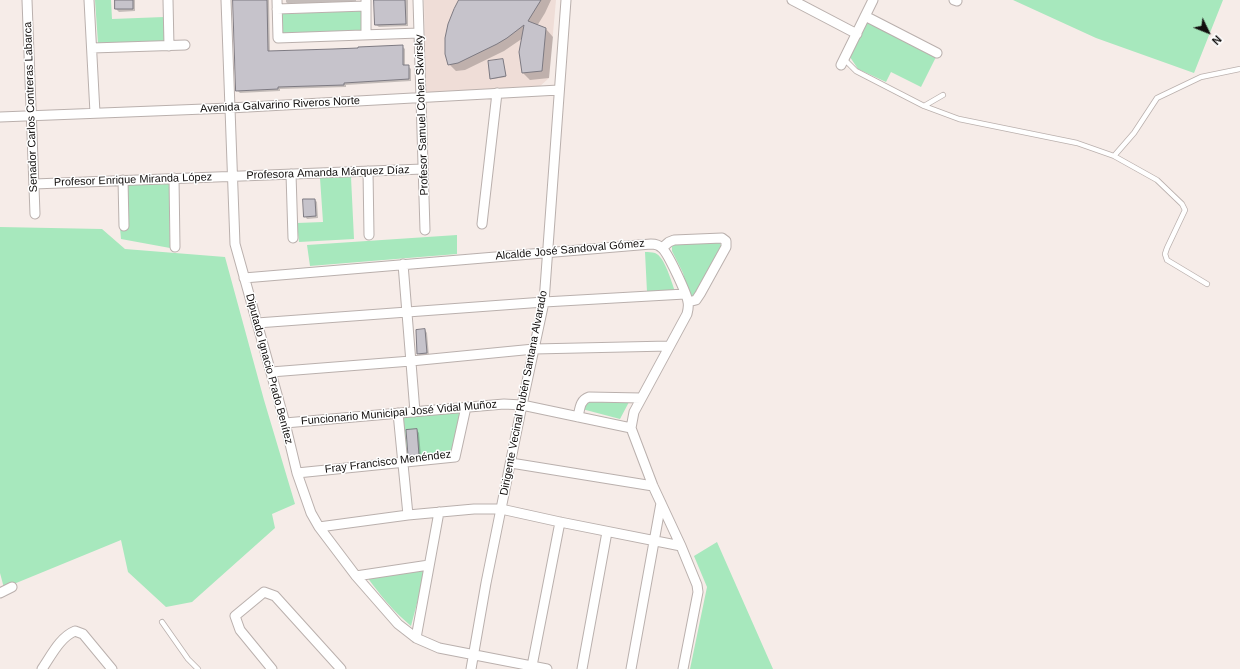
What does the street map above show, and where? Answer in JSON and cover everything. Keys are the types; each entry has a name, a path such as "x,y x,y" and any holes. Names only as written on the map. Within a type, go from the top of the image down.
{"street":[{"name":"Senador Carlos Contreras Labarca","path":"27,0 35,214"},
{"path":"89,0 96,113"},
{"path":"168,0 169,46"},
{"name":"Diputado Ignacio Prado Benítez","path":"226,0 235,244 285,423 297,473 311,513 319,527 356,576 398,624 416,638 439,648 474,655"},
{"name":"Profesor Samuel Cohen Skvirsky","path":"418,0 426,230"},
{"name":"Dirigente Vecinal Rubén Santana Alvarado","path":"471,669 501,509 544,302 566,0"},
{"path":"792,0 857,34"},
{"path":"843,62 873,0"},
{"path":"366,35 366,3 277,5 278,38 366,35 419,32"},
{"path":"865,16 938,53"},
{"path":"92,48 185,46"},
{"name":"Avenida Galvarino Riveros Norte","path":"0,117 230,108 559,90"},
{"path":"482,224 497,93"},
{"name":"Profesora Amanda Márquez Díaz","path":"232,176 423,169"},
{"path":"368,171 369,235"},
{"path":"291,174 293,238"},
{"name":"Profesor Enrique Miranda López","path":"34,184 232,176"},
{"path":"174,178 175,247"},
{"path":"123,180 124,226"},
{"path":"257,323 544,302 687,298 696,300 726,247 726,241 722,238 674,240 662,248 668,256 687,298 689,308 634,412 631,428 653,486 681,546 698,588 683,669"},
{"name":"Alcalde José Sandoval Gómez","path":"244,278 651,244 656,244 662,248"},
{"path":"403,264 415,412"},
{"path":"271,372 411,361 534,349 669,346"},
{"path":"578,417 581,403 589,396 641,398"},
{"name":"Funcionario Municipal José Vidal Muñoz","path":"285,423 504,404 522,405 631,428"},
{"name":"Fray Francisco Menéndez","path":"297,473 455,457 466,407"},
{"path":"398,414 404,462 408,515"},
{"path":"511,463 653,486"},
{"path":"631,669 661,503"},
{"path":"319,527 408,515 474,509 501,509 681,546"},
{"path":"416,638 439,512"},
{"path":"532,666 560,522"},
{"path":"582,669 607,532"},
{"path":"356,576 429,565"},
{"path":"0,593 12,587"},
{"path":"272,669 240,630 235,616 264,592 275,596 341,669"},
{"path":"42,669 68,634 75,631 83,634 112,669"},
{"path":"474,655 547,669"}],"lane":[{"path":"843,62 856,71 924,106 959,119 1076,143 1114,156 1157,180 1182,204 1185,210 1167,248 1165,254 1167,260 1207,284"},
{"path":"1114,156 1134,133 1157,98 1201,77 1240,70"},
{"path":"924,106 943,95"},
{"path":"162,622 188,659 198,669"}],"shaded area":[{"path":"424,0 556,0 549,78 538,88 426,94"}],"green space":[{"path":"95,0 111,0 112,19 164,17 165,41 98,43"},
{"path":"1013,0 1223,0 1194,73 1096,38"},
{"path":"361,11 362,30 282,34 282,14"},
{"path":"867,20 936,57 921,87 891,72 886,82 858,69 850,57"},
{"path":"351,177 354,239 299,242 297,223 323,222 320,178"},
{"path":"169,184 170,248 121,239 120,228 128,227 128,185"},
{"path":"0,227 102,229 125,249 225,257 264,400 295,504 272,514 275,528 192,602 166,607 128,572 121,540 4,588 0,573"},
{"path":"457,235 457,254 310,266 307,245"},
{"path":"676,243 720,243 722,248 695,297 690,300 683,273 672,251 672,246"},
{"path":"645,252 651,252 659,255 667,270 675,291 647,292"},
{"path":"588,401 629,402 620,419 582,409"},
{"path":"465,408 455,456 404,462 399,414"},
{"path":"717,542 773,669 690,669 707,587 694,556"},
{"path":"426,569 411,626 398,615 367,577"}],"building":[{"path":"115,0 133,0 133,9 115,9"},
{"path":"233,0 267,0 268,51 403,45 403,65 409,65 409,79 344,83 344,85 278,87 278,89 236,91"},
{"path":"374,0 405,0 406,24 375,25"},
{"path":"459,0 541,0 528,21 546,28 542,71 522,73 519,52 524,25 497,44 458,63 448,65 445,54 445,38 448,24"},
{"path":"503,59 506,76 490,79 488,61"},
{"path":"303,199 315,199 316,216 304,217"},
{"path":"425,329 427,353 417,354 416,330"},
{"path":"417,429 419,455 408,456 406,430"}]}
